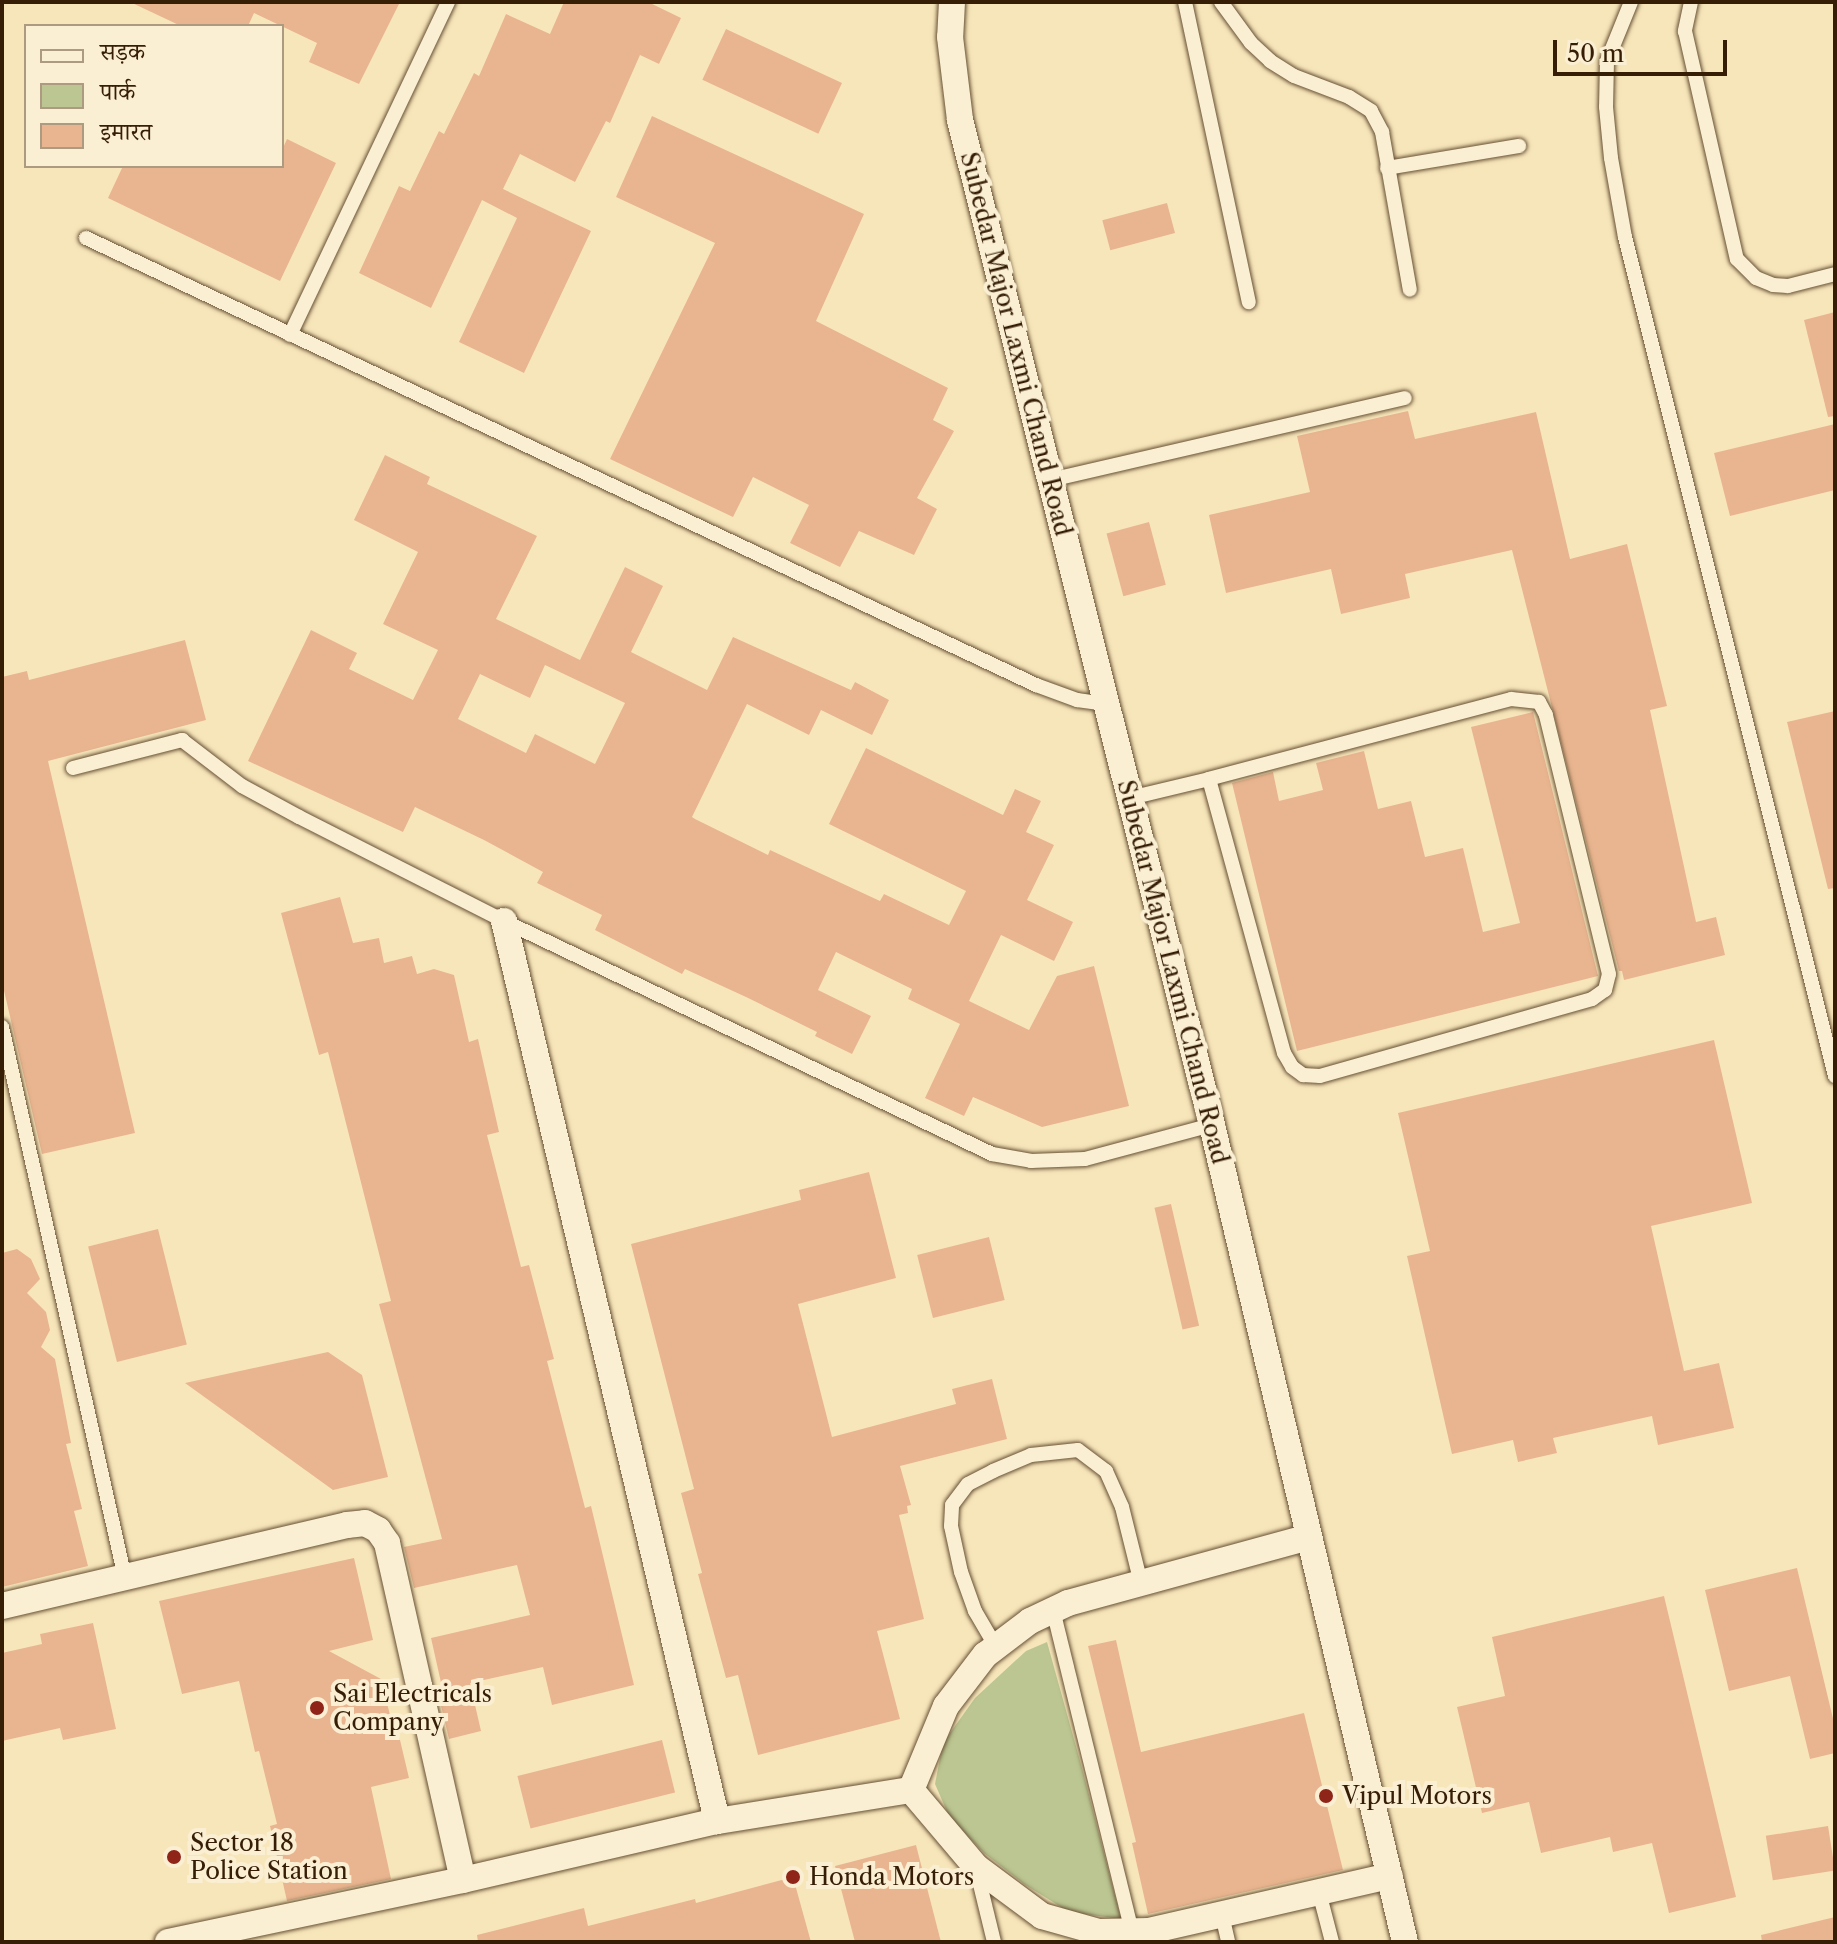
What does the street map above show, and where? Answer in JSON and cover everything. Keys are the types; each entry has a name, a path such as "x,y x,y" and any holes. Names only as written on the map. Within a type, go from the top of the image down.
{"street":[{"name":"Subedar Major Laxmi Chand Road","path":"952,2 950,37 960,120 1212,1125 1405,1942"},
{"path":"504,921 717,1821"},
{"path":"2,1606 347,1525 365,1523 378,1530 387,1543 463,1880"},
{"path":"911,1790 946,1706 985,1655 1030,1621 1053,1610 1141,1583 1309,1537"},
{"path":"168,1942 463,1880 717,1821 911,1790"},
{"path":"911,1790 976,1867 1042,1916 1099,1932 1132,1931 1222,1915 1390,1876"}],"lane":[{"path":"290,335 448,2"},
{"path":"1185,2 1249,302"},
{"path":"1221,2 1251,43 1270,61 1294,76 1349,97 1371,111 1382,132 1410,290"},
{"path":"1631,2 1607,61 1608,133 1625,237 1835,1076"},
{"path":"1691,2 1685,31 1737,259 1756,278 1773,285 1788,286 1835,274"},
{"path":"1387,168 1519,146"},
{"path":"86,238 1036,685 1077,700 1107,704"},
{"path":"1050,480 1405,398"},
{"path":"1130,798 1511,699 1539,702 1546,715 1609,974 1605,990 1592,999 1320,1076 1303,1075 1292,1067 1284,1053 1209,779"},
{"path":"73,768 182,740 242,786 504,921 992,1154 1031,1161 1085,1159 1212,1125"},
{"path":"2,1027 125,1578"},
{"path":"996,1647 970,1598 951,1526 952,1505 968,1484 993,1471 1031,1455 1078,1450 1106,1471 1122,1507 1141,1583"},
{"path":"1053,1610 1132,1931"},
{"path":"976,1867 994,1942"},
{"path":"1319,1892 1332,1942"},
{"path":"1222,1915 1228,1942"}],"green space":[{"path":"1047,1642 1121,1919 1069,1912 1024,1884 984,1853 949,1816 935,1784 943,1743 975,1698 1026,1651"}],"building":[{"path":"130,2 400,2 359,84 309,62 317,43 284,27 284,24 254,13 249,24 177,24"},
{"path":"564,2 648,2 681,18 659,64 640,55 610,123 606,121 575,182 520,154 503,189 591,231 524,373 459,342 517,218 482,200 431,308 359,273 399,186 410,191 439,131 444,134 474,73 479,76 506,14 550,34"},
{"path":"726,29 842,83 818,134 702,80"},
{"path":"652,116 864,214 816,321 948,388 933,420 954,431 917,498 937,509 914,555 859,531 840,567 790,543 809,505 753,477 733,517 610,459 715,243 616,197"},
{"path":"287,139 336,163 280,281 108,198 122,168 284,168"},
{"path":"1167,203 1175,233 1110,250 1102,220"},
{"path":"1835,312 1835,416 1828,417 1804,320"},
{"path":"1408,411 1415,439 1536,412 1570,559 1627,544 1667,706 1650,710 1696,922 1716,917 1725,955 1624,980 1622,971 1619,971 1512,550 1405,574 1410,598 1341,614 1331,569 1226,593 1209,515 1310,492 1297,436"},
{"path":"1835,424 1835,490 1730,516 1714,453"},
{"path":"385,455 430,477 427,484 537,536 496,619 580,660 625,567 663,586 631,652 707,690 733,637 851,690 855,682 889,700 872,735 821,710 809,735 747,704 692,817 768,855 770,850 880,901 884,894 949,925 966,891 829,824 866,748 1003,815 1015,789 1041,801 1026,832 1054,845 1027,900 1073,922 1054,961 1001,935 969,1001 1029,1030 1057,976 1094,966 1129,1106 1042,1127 973,1097 964,1116 925,1098 960,1024 908,999 912,989 836,952 818,990 871,1016 852,1054 815,1036 817,1032 746,997 685,969 682,974 595,930 602,915 537,883 543,872 484,840 415,807 403,832 248,761 311,630 357,653 349,669 413,700 438,650 383,624 418,552 354,520","holes":["545,665 625,703 595,764 535,734 526,753 458,719 480,674 530,698"]},
{"path":"1149,522 1166,585 1123,596 1106,533"},
{"path":"185,640 206,720 48,761 135,1133 42,1154 2,982 2,677 27,671 29,680"},
{"path":"1835,711 1835,888 1828,889 1787,722"},
{"path":"1533,712 1598,976 1297,1051 1232,783 1273,772 1279,801 1323,790 1316,763 1364,751 1378,809 1411,801 1425,857 1463,848 1483,932 1520,923 1471,727"},
{"path":"340,897 353,943 379,938 384,963 412,956 417,974 434,969 454,975 469,1042 478,1039 499,1132 487,1135 521,1267 529,1265 554,1359 547,1361 585,1508 591,1506 634,1685 552,1705 543,1667 470,1683 481,1731 449,1739 439,1697 444,1696 431,1638 530,1615 517,1565 414,1588 404,1547 442,1539 379,1304 391,1301 328,1052 319,1055 281,913"},
{"path":"1714,1040 1752,1203 1651,1226 1684,1371 1719,1363 1734,1428 1658,1445 1652,1416 1553,1438 1557,1453 1518,1462 1513,1440 1452,1454 1407,1256 1430,1251 1398,1113"},
{"path":"869,1172 896,1278 798,1304 832,1437 956,1404 952,1389 992,1379 1007,1439 900,1466 911,1505 907,1506 908,1513 899,1515 924,1619 877,1631 900,1719 758,1755 738,1675 726,1678 698,1574 702,1573 681,1493 694,1489 631,1244 801,1200 799,1190"},
{"path":"1171,1204 1199,1326 1183,1330 1154,1208"},
{"path":"158,1229 187,1344 117,1362 88,1246"},
{"path":"989,1237 1005,1300 933,1318 917,1255"},
{"path":"17,1249 31,1259 40,1279 27,1293 46,1312 50,1330 41,1347 55,1359 71,1443 66,1444 82,1509 74,1511 88,1566 2,1587 2,1253"},
{"path":"328,1352 362,1375 388,1477 333,1490 185,1383"},
{"path":"354,1558 373,1640 329,1651 381,1679 392,1723 396,1723 409,1778 371,1787 391,1879 287,1901 270,1826 277,1824 259,1751 255,1752 239,1681 182,1694 159,1601"},
{"path":"1797,1568 1835,1727 1835,1753 1810,1759 1790,1676 1729,1691 1705,1590"},
{"path":"1664,1596 1736,1897 1669,1913 1652,1843 1613,1852 1610,1837 1541,1853 1529,1802 1482,1813 1457,1707 1505,1696 1492,1637"},
{"path":"93,1623 116,1729 63,1740 60,1728 2,1741 2,1653 42,1644 40,1634"},
{"path":"1116,1640 1141,1752 1304,1713 1343,1870 1148,1914 1132,1843 1136,1842 1088,1646"},
{"path":"662,1740 675,1792 530,1828 517,1776"},
{"path":"1828,1826 1835,1870 1773,1880 1766,1836"},
{"path":"916,1845 941,1942 855,1942 835,1866"},
{"path":"793,1877 811,1942 478,1942 477,1935 584,1908 588,1926 695,1899 696,1903"},
{"path":"1835,1917 1835,1942 1762,1942 1761,1935"}],"place":[{"name":"Sai Electricals Company","path":"317,1708"},
{"name":"Vipul Motors","path":"1326,1796"},
{"name":"Sector 18 Police Station","path":"174,1857"},
{"name":"Honda Motors","path":"793,1877"}]}
